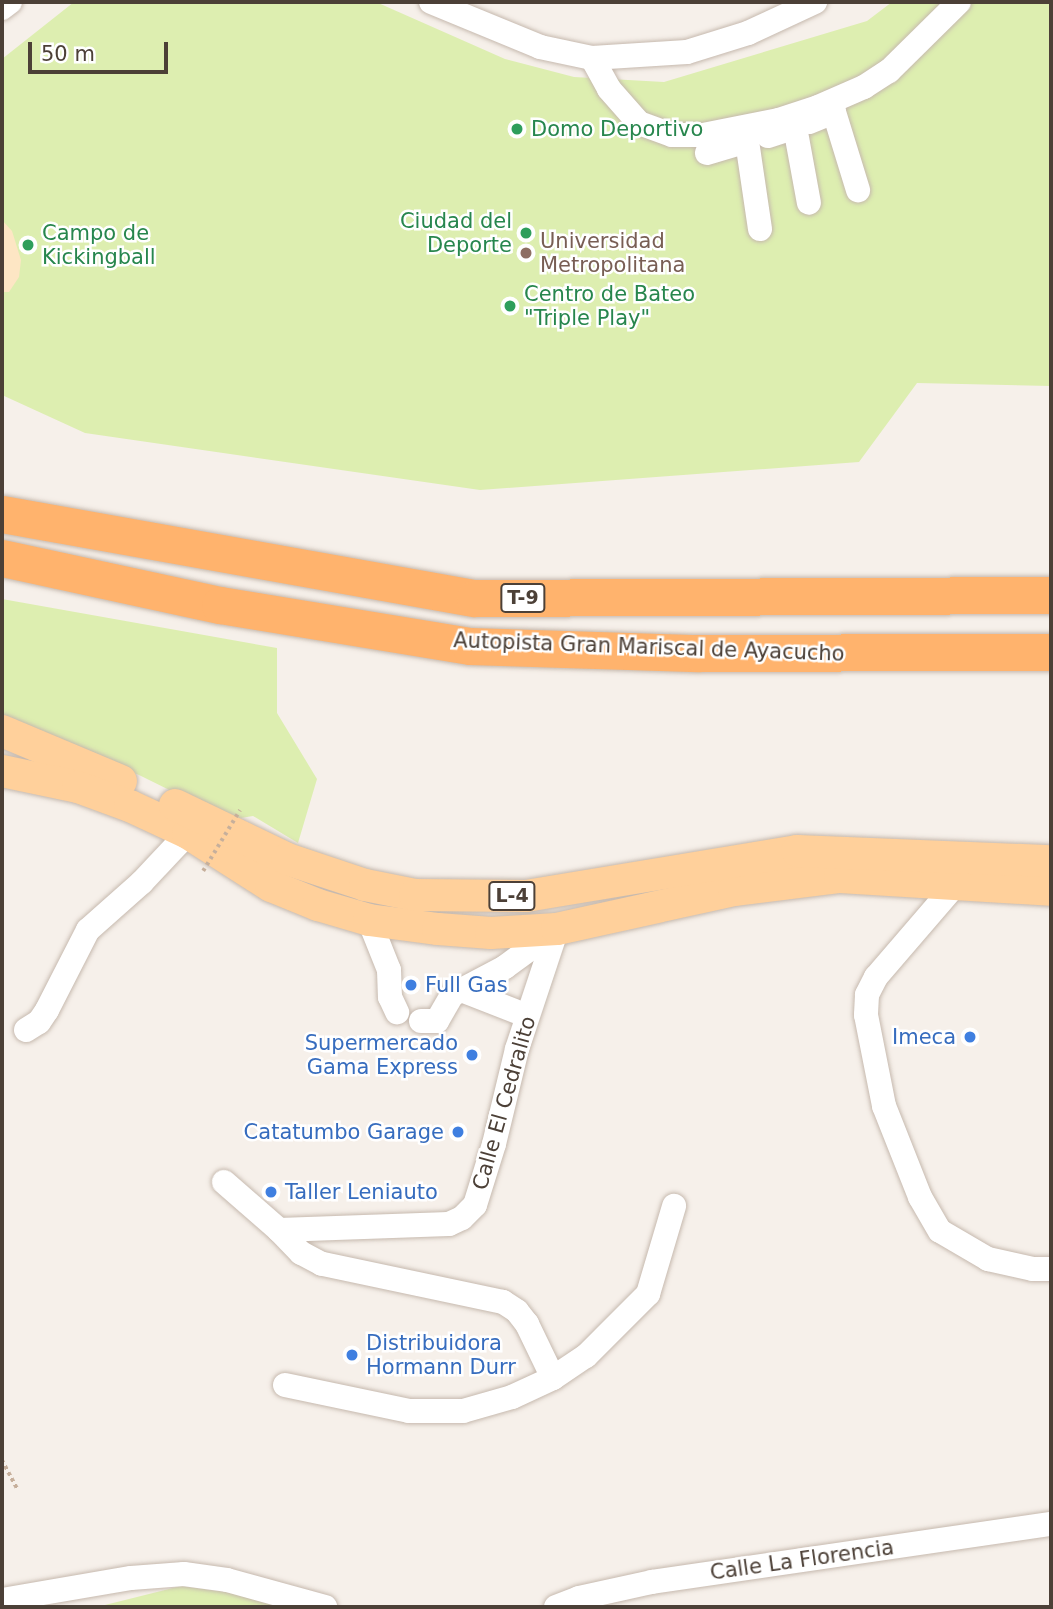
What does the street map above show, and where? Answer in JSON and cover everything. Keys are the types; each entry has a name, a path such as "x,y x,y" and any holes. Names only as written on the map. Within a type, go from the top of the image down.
{"highway":[{"name":"Autopista Gran Mariscal de Ayacucho","path":"2,514 475,598 1051,595"},
{"name":"Autopista Gran Mariscal de Ayacucho","path":"2,558 220,605 470,646 699,653 1051,652"},
{"path":"999,653 1051,670"}],"main road":[{"name":"L-4","path":"2,731 136,788 286,859 365,885 415,895 526,896 797,851 1051,861"},
{"name":"L-4","path":"2,771 78,787 130,806 188,833 271,886 318,905 369,920 465,931 558,929 660,905 807,880 840,877 1051,890"}],"street":[{"path":"2,8 10,2"},
{"path":"432,2 540,47 592,58 687,51 748,33 815,2"},
{"path":"592,58 610,89 639,123 672,135 703,135 779,120 864,87 889,71 959,2"},
{"path":"707,153 795,127 867,97"},
{"path":"834,112 858,190"},
{"path":"795,127 809,203"},
{"path":"747,141 760,229"},
{"path":"26,1030 39,1022 47,1010 88,930 142,882 188,833"},
{"path":"956,884 876,977 867,995 866,1015 884,1106 920,1197 940,1231 988,1259 1033,1269 1051,1269"},
{"path":"369,920 389,970 390,997 397,1012"},
{"path":"421,1021 437,1021 452,995 506,967 558,929"},
{"name":"Calle El Cedralito","path":"279,1230 449,1224 475,1205 494,1144 517,1049 558,929"},
{"path":"464,991 515,1011"},
{"path":"224,1182 301,1253 322,1264 503,1302 517,1311 527,1324 553,1378"},
{"path":"285,1385 409,1411 463,1412 512,1396 553,1378 586,1356 648,1294 674,1206"},
{"name":"Calle La Florencia","path":"556,1607 579,1598 652,1582 1051,1524"},
{"path":"2,1600 35,1601 131,1578 184,1574 228,1580 325,1607"}],"path":[{"path":"203,871 240,810"},
{"path":"2,1460 18,1490"}],"green space":[{"name":"Ciudad del Deporte","path":"74,2 376,2 505,59 574,77 664,82 867,21 892,2 1051,2 1051,386 917,383 859,462 480,490 85,433 2,395 2,59"},
{"path":"2,599 277,648 277,713 317,779 298,843 253,816 235,819 212,811 139,775 2,722"},
{"path":"181,1586 275,1599 273,1607 97,1607"}],"sand":[{"path":"2,220 12,231 21,260 19,277 9,292 2,292"}],"place":[{"name":"Domo Deportivo","path":"517,129"},
{"name":"Ciudad del Deporte","path":"526,233"},
{"name":"Campo de Kickingball","path":"28,245"},
{"name":"Universidad Metropolitana","path":"526,253"},
{"name":"Centro de Bateo \"Triple Play\"","path":"510,306"},
{"name":"Full Gas","path":"411,985"},
{"name":"Imeca","path":"970,1037"},
{"name":"Supermercado Gama Express","path":"472,1055"},
{"name":"Catatumbo Garage","path":"458,1132"},
{"name":"Taller Leniauto","path":"271,1192"},
{"name":"Distribuidora Hormann Durr","path":"352,1355"}]}
